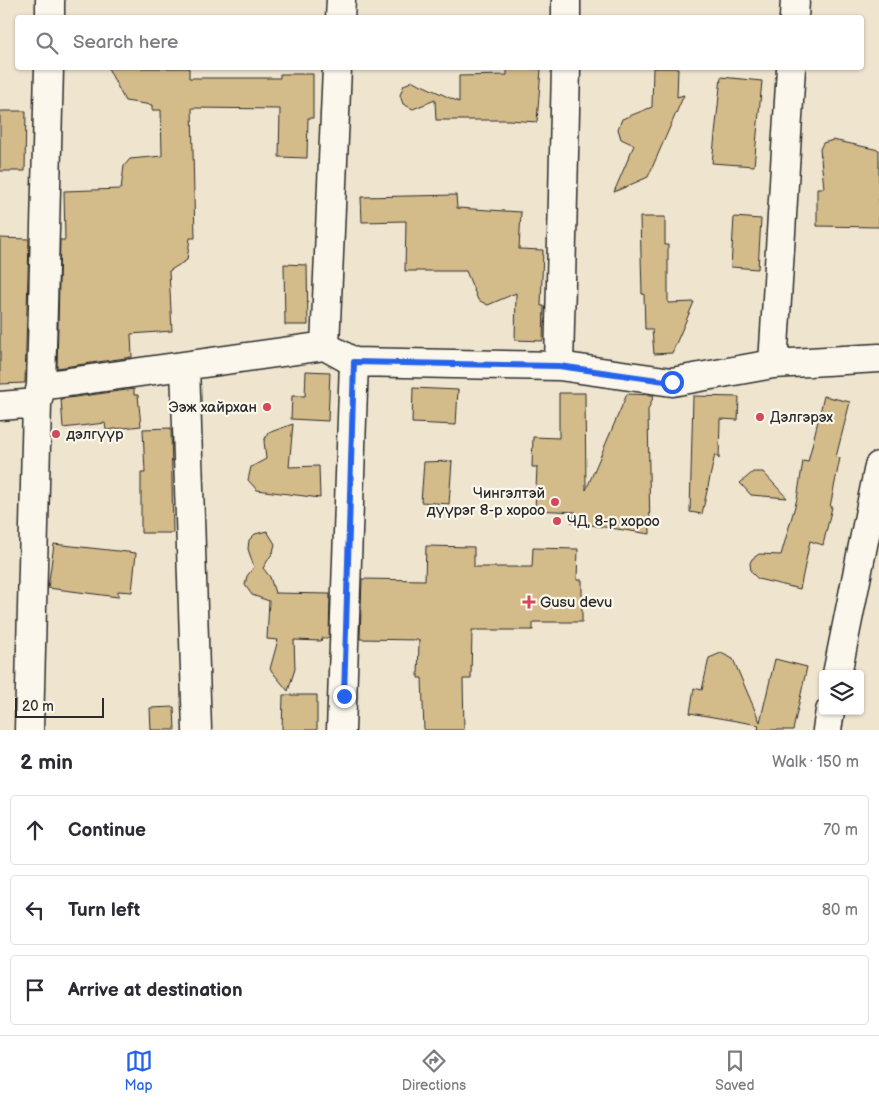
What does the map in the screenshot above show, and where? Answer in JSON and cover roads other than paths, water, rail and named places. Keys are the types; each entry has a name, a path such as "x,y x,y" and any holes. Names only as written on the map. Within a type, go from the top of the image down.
{"street":[{"path":"50,0 50,15"},
{"path":"340,0 340,15"},
{"path":"566,0 566,15"},
{"path":"794,15 795,0"},
{"path":"28,730 48,70"},
{"path":"325,346 337,70"},
{"path":"559,366 566,70"},
{"path":"772,364 791,70"},
{"path":"0,406 39,395 185,366 325,346 354,362 559,366 672,382 772,364 879,358"},
{"path":"341,730 354,362"},
{"path":"185,366 197,730"},
{"path":"838,670 879,466"},
{"path":"826,730 829,715"}],"place":[{"name":"Ээж хайрхан","path":"267,407"},
{"name":"Дэлгэрэх","path":"760,417"},
{"name":"дэлгүүр","path":"56,434"},
{"name":"Чингэлтэй дүүрэг 8-р хороо","path":"555,502"},
{"name":"ЧД, 8-р хороо","path":"557,521"},
{"name":"Gusu devu","path":"529,602"}]}
